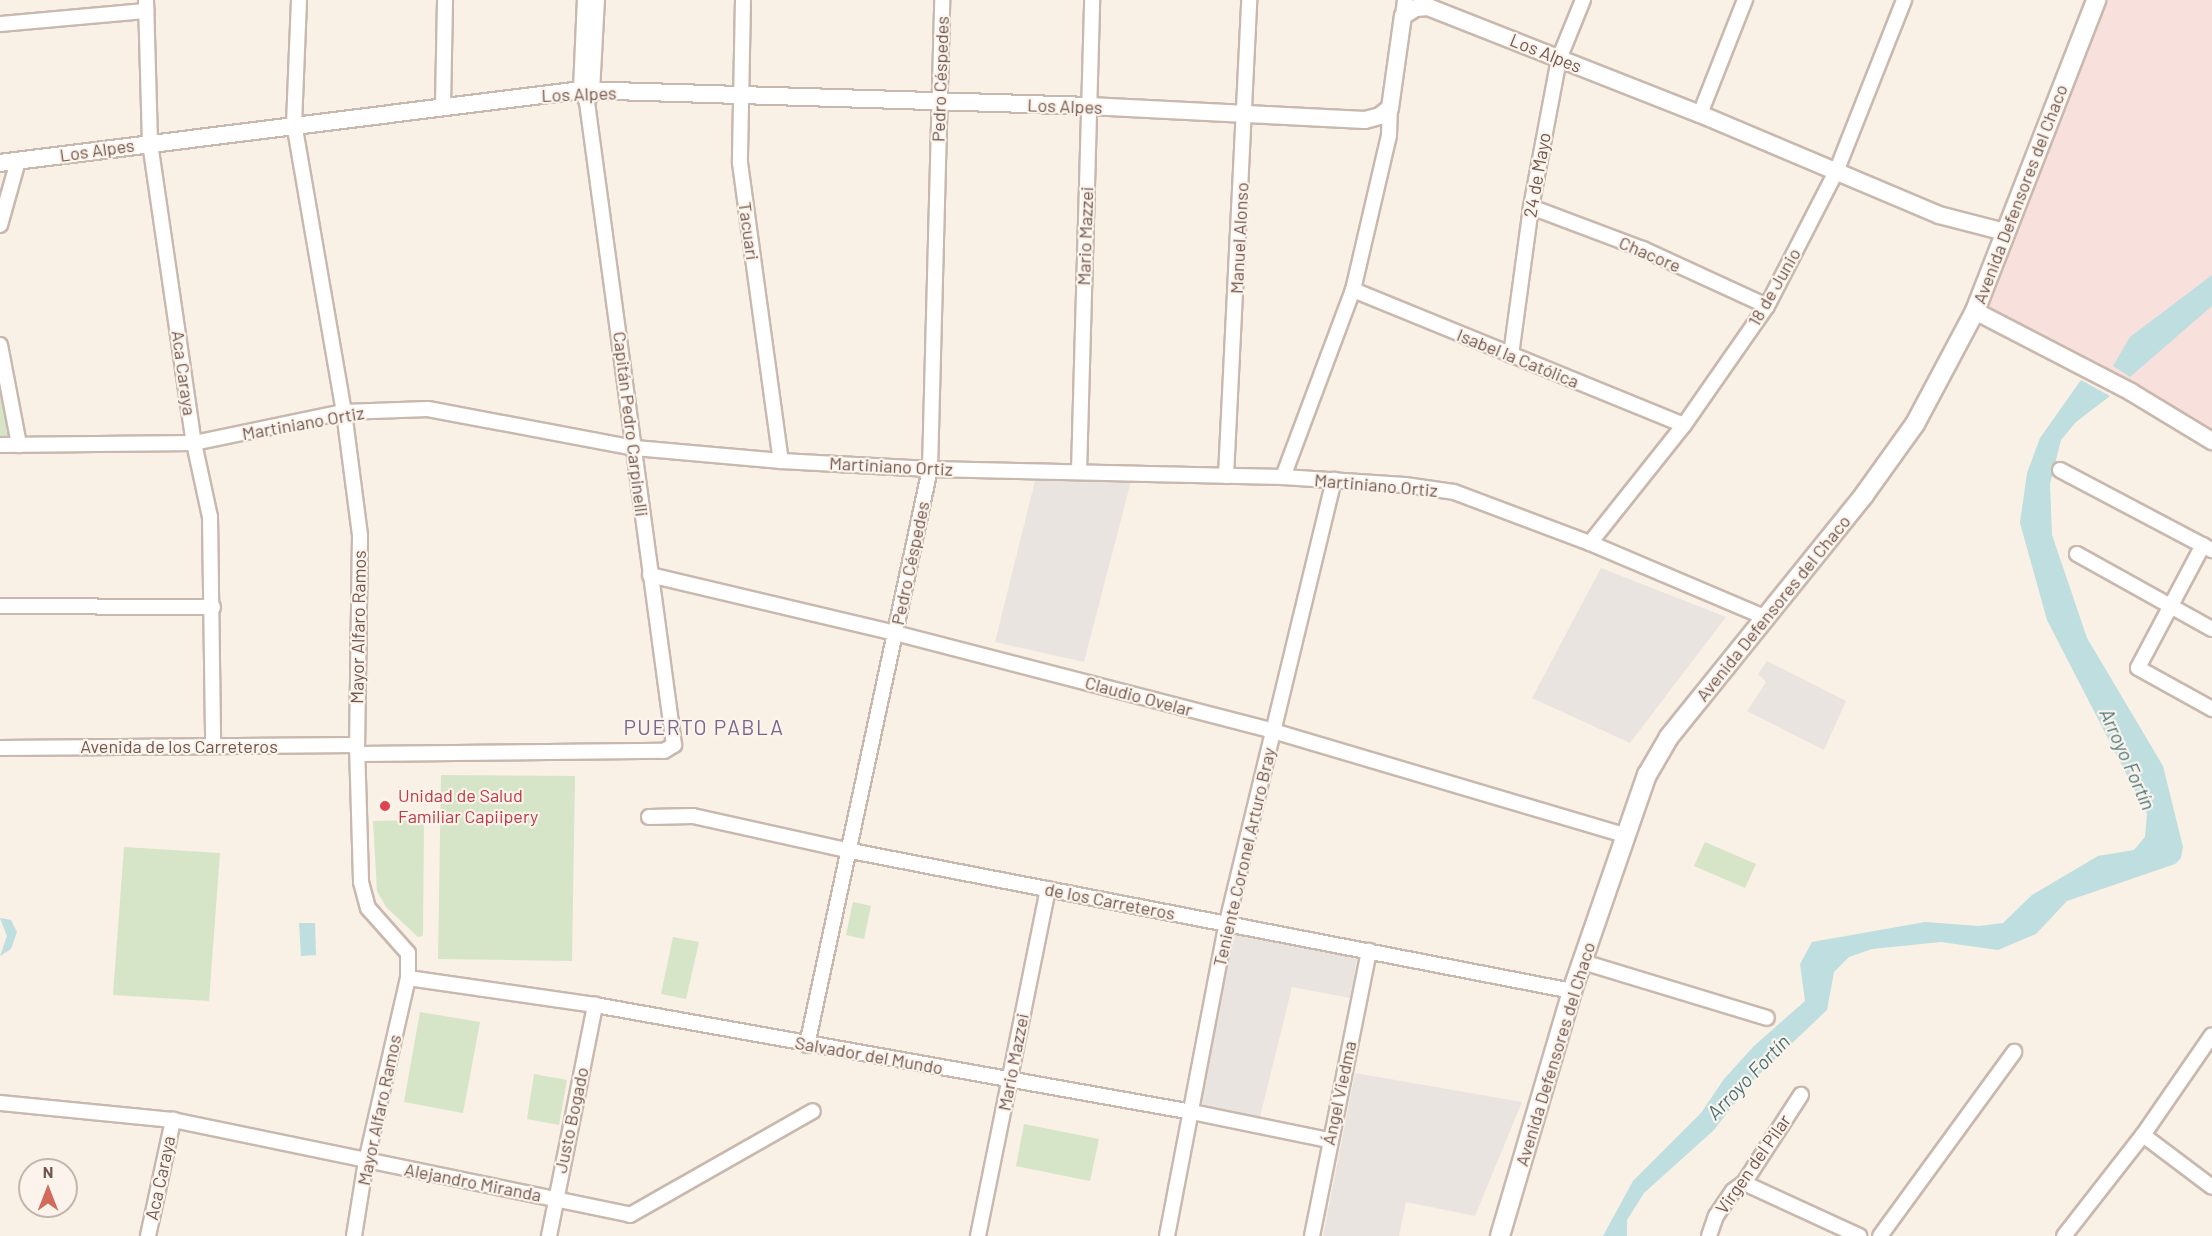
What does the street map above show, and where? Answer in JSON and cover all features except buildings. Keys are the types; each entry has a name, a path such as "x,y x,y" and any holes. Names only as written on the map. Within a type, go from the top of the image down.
{"main road":[{"name":"Avenida Defensores del Chaco","path":"1500,1236 1572,991 1623,835 1647,775 1669,737 1864,495 1915,424 1974,311 2096,0"}],"street":[{"name":"Mayor Alfaro Ramos","path":"299,0 294,123 344,412 360,536 357,750 361,882 368,908 408,953 408,978 366,1161 354,1236"},
{"path":"443,106 445,0"},
{"name":"Capitán Pedro Carpinelli","path":"585,0 586,94 674,745"},
{"name":"Capitán Pedro Carpinelli","path":"586,94 597,0"},
{"name":"Tacuari","path":"743,0 739,97 740,163 781,461"},
{"name":"Pedro Céspedes","path":"807,1045 846,850 930,469 942,0"},
{"name":"Mario Mazzei","path":"1079,472 1092,0"},
{"name":"Manuel Alonso","path":"1226,476 1246,113 1249,0"},
{"name":"24 de Mayo","path":"1511,355 1531,207 1559,59 1583,0"},
{"path":"1700,114 1745,0"},
{"name":"18 de Junio","path":"1590,543 1684,425 1767,306 1836,172 1904,0"},
{"path":"0,24 146,6"},
{"name":"Aca Caraya","path":"146,6 150,142 194,443 210,517 213,607 213,746"},
{"name":"Los Alpes","path":"0,163 294,123 443,106 586,94 1089,106 1365,120 1380,116 1390,108 1404,8 1428,7 1700,114 1939,215 2005,232"},
{"path":"1283,477 1353,290 1389,135 1390,108"},
{"path":"0,225 18,161"},
{"name":"Chacore","path":"1531,207 1643,249 1767,306"},
{"name":"Isabel la Católica","path":"1353,290 1684,425"},
{"path":"1974,311 2132,392 2212,441"},
{"path":"0,345 19,445"},
{"name":"Martiniano Ortiz","path":"0,445 194,443 344,412 428,409 635,448 781,461 930,469 1334,480 1454,492 1590,543 1764,617"},
{"path":"2060,470 2207,547 2171,606 2139,672 2212,709"},
{"name":"Teniente Coronel Arturo Bray","path":"1167,1236 1227,922 1334,480"},
{"path":"2077,554 2212,629"},
{"name":"Claudio Ovelar","path":"650,575 895,633 1273,731 1623,835"},
{"path":"0,606 213,607"},
{"name":"Avenida de los Carreteros","path":"0,748 213,746 357,750 664,751 674,745"},
{"name":"de los Carreteros","path":"649,817 693,816 846,850 1227,922 1572,991"},
{"name":"Mario Mazzei","path":"978,1236 1048,889"},
{"name":"Ángel Viedma","path":"1312,1236 1329,1140 1369,951"},
{"path":"1583,962 1767,1018"},
{"name":"Salvador del Mundo","path":"408,978 595,1005 807,1045 1192,1112 1329,1140"},
{"name":"Justo Bogado","path":"549,1236 595,1005"},
{"path":"2064,1236 2143,1135 2212,1035"},
{"path":"1880,1236 2014,1052"},
{"name":"Virgen del Pilar","path":"1709,1236 1716,1216 1733,1191 1744,1184 1801,1095"},
{"name":"Alejandro Miranda","path":"0,1103 173,1120 630,1215 813,1111"},
{"name":"Aca Caraya","path":"148,1236 173,1120"},
{"path":"2143,1135 2212,1187"},
{"path":"1744,1184 1859,1236"}],"shaded area":[{"path":"2100,0 2212,0 2212,446 1971,311"},
{"path":"1037,473 1131,481 1084,662 995,642"},
{"path":"1601,568 1726,617 1630,743 1532,698"},
{"path":"1767,661 1846,701 1824,750 1747,711 1766,682 1758,674"},
{"path":"1234,930 1358,953 1350,998 1292,987 1260,1117 1205,1106 1199,1102"},
{"path":"1355,1073 1522,1102 1475,1216 1406,1202 1399,1236 1323,1236"}],"green space":[{"path":"0,355 17,443 0,443"},
{"path":"441,775 575,776 572,961 438,959"},
{"path":"424,820 423,936 418,937 386,907 377,891 373,821"},
{"path":"1705,842 1756,864 1745,888 1694,866"},
{"path":"124,847 220,853 209,1001 113,995"},
{"path":"853,902 871,906 864,939 846,935"},
{"path":"673,937 699,942 686,999 661,994"},
{"path":"420,1012 480,1022 463,1113 404,1102"},
{"path":"534,1074 567,1080 559,1125 527,1119"},
{"path":"1024,1124 1099,1139 1090,1181 1016,1166"}],"water":[{"path":"2212,275 2212,306 2130,377 2113,366 2130,337"},
{"name":"Arroyo Fortín","path":"2081,380 2110,396 2076,422 2061,440 2050,484 2052,535 2087,638 2163,766 2183,847 2181,858 2175,864 2067,901 2036,934 1998,950 1941,942 1872,949 1849,957 1834,972 1827,1010 1750,1083 1714,1130 1644,1193 1627,1220 1627,1236 1603,1236 1633,1181 1701,1113 1724,1079 1754,1046 1805,1001 1800,964 1812,942 1925,922 1979,926 2003,923 2032,895 2098,856 2134,850 2145,837 2147,814 2047,620 2020,523 2027,473 2040,438"},
{"path":"0,918 11,920 17,932 11,949 0,956 7,936"},
{"path":"299,923 315,923 316,955 301,956"}],"place":[{"name":"Unidad de Salud Familiar Capiipery","path":"385,806"}],"district":[{"name":"PUERTO PABLA","path":"704,727"}]}
